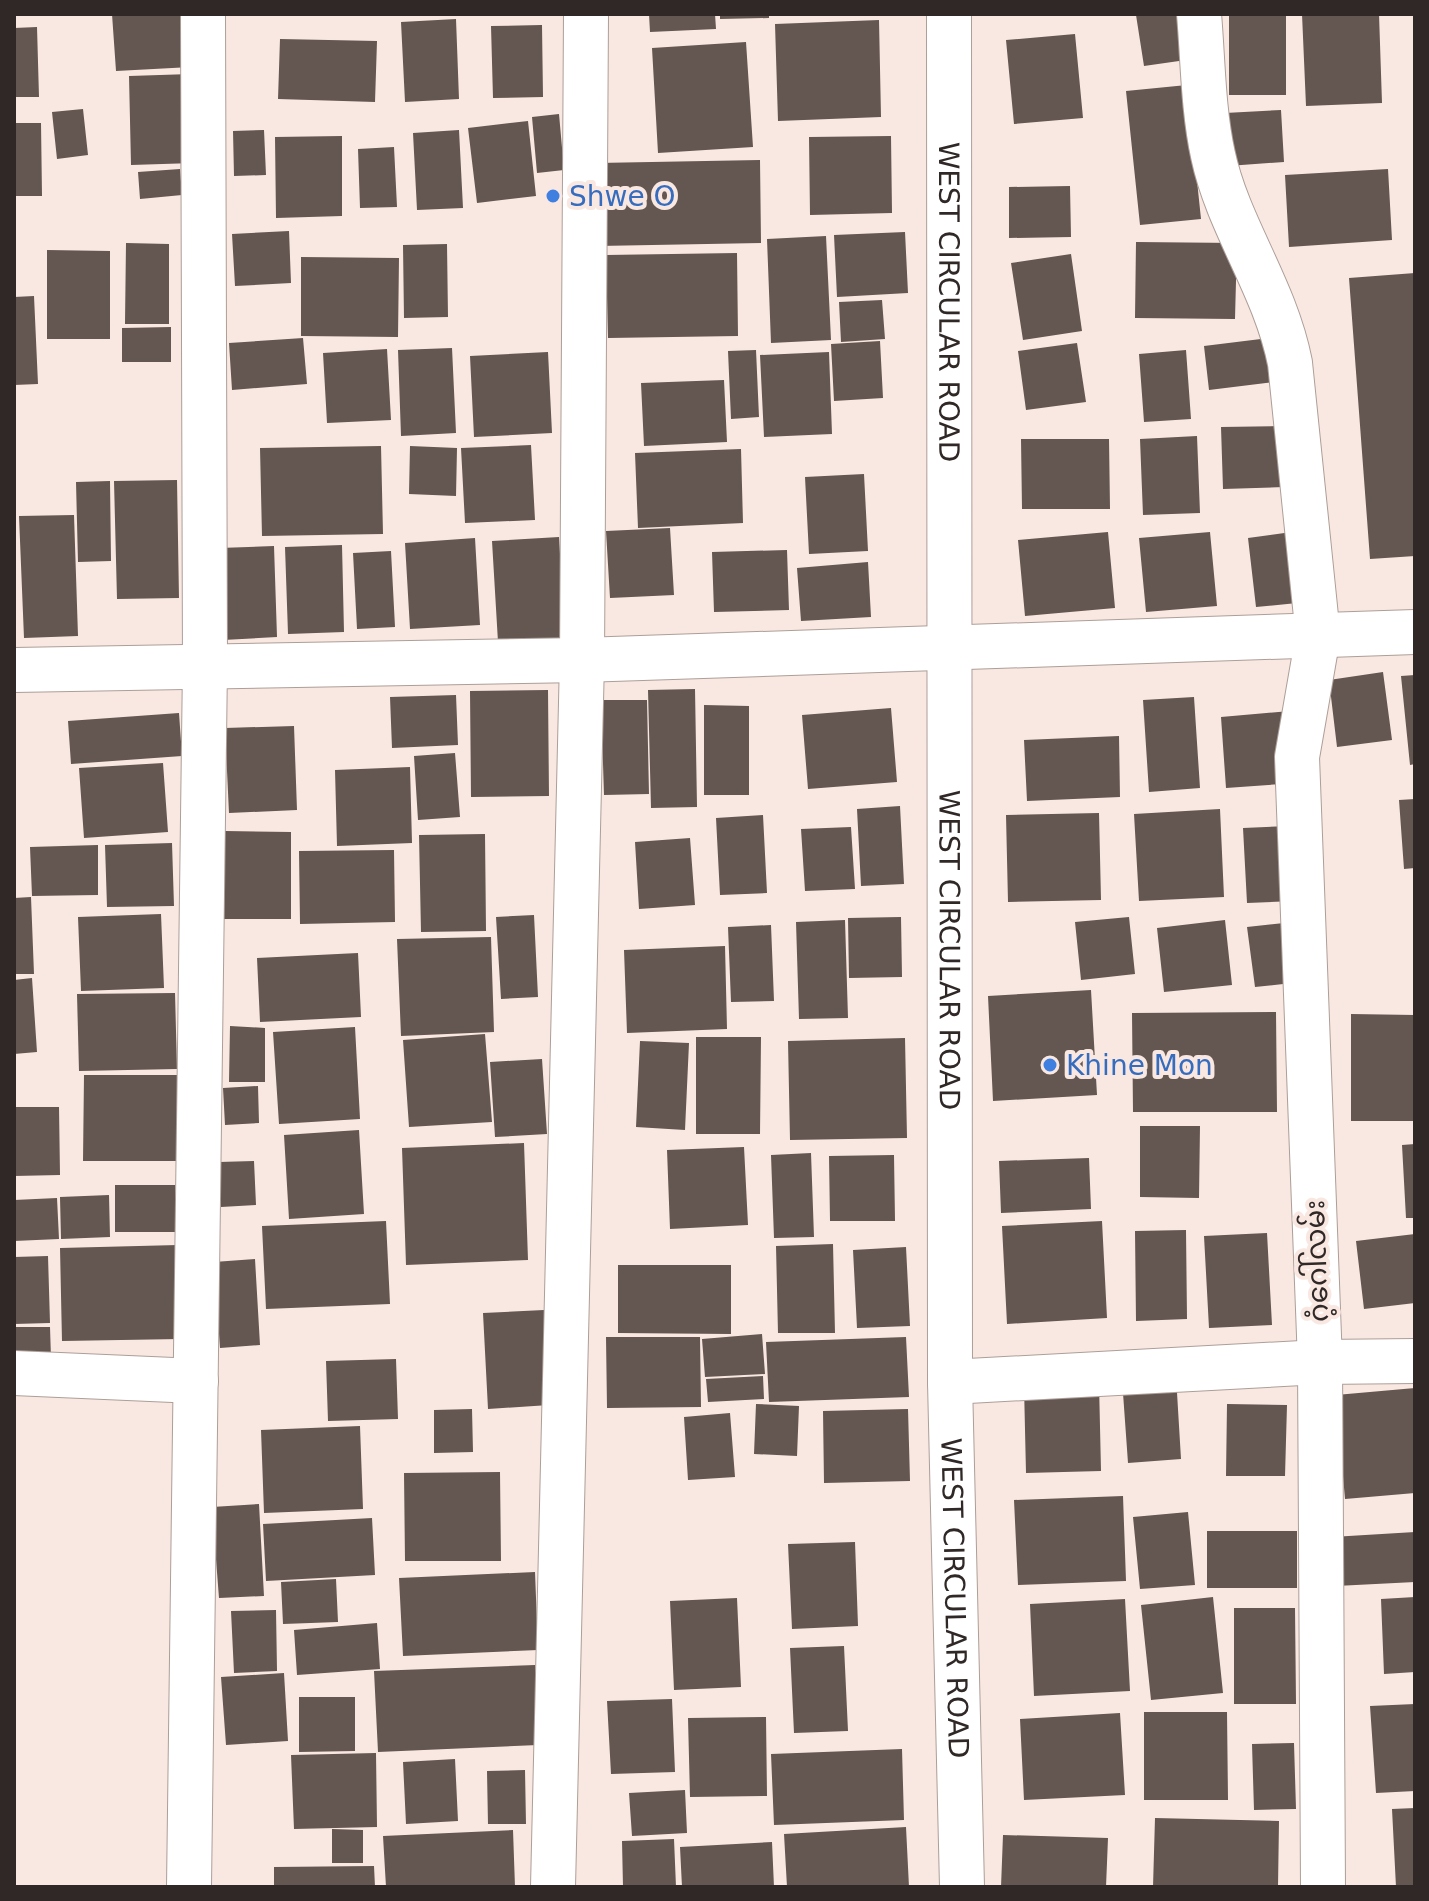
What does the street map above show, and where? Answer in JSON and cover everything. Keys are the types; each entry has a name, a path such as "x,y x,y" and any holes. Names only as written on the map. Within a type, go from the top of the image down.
{"street":[{"path":"189,1887 205,665 203,14"},
{"path":"553,1887 582,660 586,14"},
{"name":"WEST CIRCULAR ROAD","path":"949,14 950,1382 962,1887"},
{"name":"ဂံ့ဂေါ်လမ်း","path":"1199,14 1213,156 1227,198 1282,323 1290,363 1318,636 1297,757 1320,1362 1323,1887"},
{"path":"14,670 582,660 1415,632"},
{"path":"950,1382 1320,1362 1415,1361"},
{"path":"14,1373 196,1381"}],"building":[{"path":"112,14 187,14 191,67 116,71"},
{"path":"649,14 715,14 716,29 650,32"},
{"path":"720,14 769,14 769,18 720,19"},
{"path":"1186,14 1193,59 1144,66 1136,15"},
{"path":"1229,14 1286,14 1286,95 1229,95"},
{"path":"1302,14 1379,14 1382,103 1306,106"},
{"path":"456,19 459,99 405,102 401,22"},
{"path":"879,20 881,117 778,121 775,24"},
{"path":"542,25 543,97 493,98 491,26"},
{"path":"37,27 39,97 14,97 14,28"},
{"path":"1075,34 1083,118 1014,124 1006,40"},
{"path":"280,39 377,41 375,102 278,99"},
{"path":"746,42 753,147 658,153 652,48"},
{"path":"191,74 194,163 131,165 129,76"},
{"path":"1187,85 1201,219 1140,225 1126,91"},
{"path":"83,109 88,155 57,159 52,112"},
{"path":"1281,110 1284,162 1228,166 1225,113"},
{"path":"559,114 564,170 537,173 532,117"},
{"path":"528,121 536,196 477,203 468,128"},
{"path":"14,123 41,123 42,196 14,196"},
{"path":"264,130 266,175 234,176 233,131"},
{"path":"459,130 463,208 417,210 413,133"},
{"path":"342,136 342,216 276,218 275,137"},
{"path":"891,136 892,213 810,215 809,137"},
{"path":"394,147 397,207 360,208 358,149"},
{"path":"760,160 761,243 598,246 597,163"},
{"path":"180,169 182,195 140,199 138,172"},
{"path":"1388,169 1392,240 1289,247 1285,175"},
{"path":"1070,186 1071,237 1009,238 1009,187"},
{"path":"289,231 291,283 235,286 232,234"},
{"path":"905,232 908,293 837,297 834,235"},
{"path":"826,236 831,340 771,343 767,239"},
{"path":"1136,242 1237,243 1235,319 1135,318"},
{"path":"126,243 169,244 169,324 125,324"},
{"path":"447,244 448,317 404,318 403,245"},
{"path":"47,250 110,251 110,339 47,339"},
{"path":"737,253 738,336 608,338 606,255"},
{"path":"1071,254 1082,331 1023,340 1011,263"},
{"path":"301,257 399,258 398,337 301,336"},
{"path":"1415,273 1415,556 1370,559 1349,278"},
{"path":"34,296 38,384 14,385 14,297"},
{"path":"882,300 885,339 841,342 839,302"},
{"path":"171,327 171,362 122,362 122,328"},
{"path":"303,338 307,384 232,390 229,343"},
{"path":"1269,338 1275,382 1209,390 1204,346"},
{"path":"880,341 883,398 834,401 831,344"},
{"path":"1077,343 1086,402 1026,410 1018,351"},
{"path":"452,348 456,433 401,436 398,350"},
{"path":"387,349 391,420 327,423 323,353"},
{"path":"756,350 759,417 731,419 728,351"},
{"path":"1186,350 1191,419 1144,422 1139,354"},
{"path":"548,352 552,433 474,437 470,356"},
{"path":"829,352 832,434 764,437 760,355"},
{"path":"724,380 727,442 644,446 641,383"},
{"path":"1281,426 1284,487 1223,489 1221,427"},
{"path":"1197,436 1200,513 1143,515 1140,439"},
{"path":"1021,439 1109,439 1110,509 1022,509"},
{"path":"531,445 535,520 465,523 461,448"},
{"path":"381,446 383,534 262,536 260,448"},
{"path":"410,446 457,448 456,496 409,494"},
{"path":"741,449 743,523 638,528 635,453"},
{"path":"864,474 868,551 809,554 805,477"},
{"path":"177,480 179,598 117,599 114,481"},
{"path":"110,481 111,561 78,562 76,482"},
{"path":"74,515 78,636 24,638 19,516"},
{"path":"670,528 674,595 610,598 606,531"},
{"path":"1299,531 1307,602 1256,607 1248,538"},
{"path":"1108,532 1115,608 1025,616 1018,540"},
{"path":"1210,532 1217,606 1146,612 1139,538"},
{"path":"559,537 565,638 498,642 492,541"},
{"path":"475,538 480,625 410,629 405,543"},
{"path":"342,545 344,632 288,634 285,547"},
{"path":"274,546 277,637 223,640 219,548"},
{"path":"787,550 789,610 714,612 712,552"},
{"path":"391,551 395,627 357,629 353,553"},
{"path":"868,562 871,617 801,621 797,568"},
{"path":"1383,672 1392,740 1337,747 1329,680"},
{"path":"1415,675 1415,764 1410,765 1401,676"},
{"path":"695,689 697,807 651,808 648,690"},
{"path":"548,690 549,796 471,797 470,691"},
{"path":"456,695 458,745 392,748 390,697"},
{"path":"1194,697 1200,788 1149,792 1143,700"},
{"path":"601,700 647,700 649,794 604,795"},
{"path":"704,705 749,706 749,795 704,795"},
{"path":"891,708 897,782 808,789 802,715"},
{"path":"1290,711 1296,783 1226,788 1221,717"},
{"path":"179,713 182,756 71,764 68,721"},
{"path":"294,726 297,810 229,813 225,728"},
{"path":"1119,736 1120,797 1027,801 1024,740"},
{"path":"455,753 460,817 418,820 414,756"},
{"path":"163,763 168,832 84,838 79,768"},
{"path":"410,767 412,843 337,846 335,770"},
{"path":"1415,799 1415,868 1404,869 1399,800"},
{"path":"900,806 904,884 861,886 857,809"},
{"path":"1220,809 1224,897 1139,901 1134,814"},
{"path":"1099,813 1101,900 1008,902 1006,815"},
{"path":"763,815 767,893 720,895 716,818"},
{"path":"1290,826 1294,901 1247,903 1243,828"},
{"path":"851,827 855,889 805,891 801,829"},
{"path":"225,831 291,832 291,919 224,919"},
{"path":"485,834 486,931 421,932 419,835"},
{"path":"690,838 695,905 639,909 635,842"},
{"path":"172,843 174,906 107,907 105,845"},
{"path":"98,845 98,895 32,896 30,847"},
{"path":"394,850 395,922 300,924 299,851"},
{"path":"31,897 34,974 14,974 14,898"},
{"path":"161,914 164,988 81,991 78,917"},
{"path":"534,915 538,997 501,999 496,917"},
{"path":"901,917 902,977 849,978 848,918"},
{"path":"1129,917 1135,974 1081,980 1075,922"},
{"path":"845,920 848,1018 799,1019 796,922"},
{"path":"1225,920 1232,985 1164,992 1157,928"},
{"path":"1284,923 1292,983 1255,987 1247,927"},
{"path":"771,925 774,1001 731,1002 728,927"},
{"path":"491,937 494,1032 401,1036 397,939"},
{"path":"725,946 727,1029 627,1033 624,950"},
{"path":"358,953 361,1017 260,1022 257,958"},
{"path":"32,978 37,1052 14,1054 14,980"},
{"path":"1091,990 1097,1095 993,1101 988,996"},
{"path":"175,993 177,1069 79,1071 77,994"},
{"path":"1276,1012 1277,1112 1133,1112 1132,1013"},
{"path":"1351,1014 1415,1015 1415,1121 1351,1121"},
{"path":"230,1026 265,1028 265,1082 229,1082"},
{"path":"355,1027 360,1119 279,1124 273,1032"},
{"path":"485,1034 492,1122 409,1127 403,1040"},
{"path":"696,1037 761,1037 760,1134 696,1134"},
{"path":"905,1038 907,1138 790,1140 788,1041"},
{"path":"640,1041 689,1043 685,1130 636,1127"},
{"path":"542,1059 547,1134 495,1137 490,1062"},
{"path":"84,1075 186,1075 186,1161 83,1161"},
{"path":"258,1086 259,1123 225,1125 223,1088"},
{"path":"14,1107 59,1107 60,1175 14,1176"},
{"path":"1140,1126 1200,1126 1199,1198 1140,1197"},
{"path":"359,1130 364,1214 289,1219 284,1135"},
{"path":"524,1143 528,1260 406,1265 402,1148"},
{"path":"1415,1144 1415,1218 1406,1218 1402,1145"},
{"path":"744,1147 748,1225 670,1229 667,1150"},
{"path":"811,1153 814,1237 774,1238 771,1155"},
{"path":"894,1155 895,1221 830,1221 829,1156"},
{"path":"1089,1158 1091,1209 1001,1213 999,1161"},
{"path":"254,1161 256,1205 221,1207 219,1162"},
{"path":"115,1185 175,1185 175,1232 115,1232"},
{"path":"109,1195 110,1237 61,1239 60,1197"},
{"path":"57,1198 59,1239 14,1241 14,1200"},
{"path":"386,1221 390,1304 266,1309 262,1226"},
{"path":"1102,1221 1107,1318 1007,1324 1002,1226"},
{"path":"1186,1230 1187,1319 1136,1321 1135,1231"},
{"path":"1267,1233 1272,1325 1209,1328 1204,1236"},
{"path":"1415,1234 1415,1303 1364,1309 1356,1241"},
{"path":"833,1244 835,1333 778,1333 776,1246"},
{"path":"178,1245 180,1339 62,1341 60,1248"},
{"path":"906,1247 910,1326 857,1328 853,1250"},
{"path":"48,1256 50,1323 14,1324 14,1257"},
{"path":"255,1259 260,1345 220,1348 214,1262"},
{"path":"618,1265 731,1265 731,1334 618,1333"},
{"path":"544,1310 549,1405 488,1409 483,1313"},
{"path":"14,1327 50,1327 51,1358 14,1359"},
{"path":"762,1334 765,1374 705,1377 702,1339"},
{"path":"606,1337 700,1337 701,1407 607,1408"},
{"path":"906,1337 909,1397 769,1402 766,1342"},
{"path":"396,1359 398,1419 328,1421 326,1361"},
{"path":"763,1376 764,1399 708,1402 706,1379"},
{"path":"1176,1376 1181,1459 1128,1463 1122,1379"},
{"path":"1099,1383 1101,1471 1026,1473 1024,1386"},
{"path":"1415,1388 1415,1493 1345,1499 1336,1395"},
{"path":"756,1404 799,1406 797,1456 754,1454"},
{"path":"1227,1404 1287,1405 1285,1476 1226,1476"},
{"path":"472,1409 473,1452 434,1453 434,1410"},
{"path":"908,1409 910,1481 824,1483 823,1411"},
{"path":"730,1413 735,1477 688,1480 684,1417"},
{"path":"360,1426 363,1509 264,1513 261,1430"},
{"path":"500,1472 501,1561 405,1561 404,1473"},
{"path":"1123,1496 1126,1581 1018,1585 1014,1500"},
{"path":"259,1504 264,1596 219,1598 212,1507"},
{"path":"1188,1512 1195,1585 1140,1589 1133,1517"},
{"path":"372,1518 375,1575 266,1581 263,1524"},
{"path":"1207,1531 1297,1531 1297,1588 1207,1588"},
{"path":"1415,1532 1415,1582 1336,1586 1332,1537"},
{"path":"855,1542 858,1626 792,1629 788,1544"},
{"path":"535,1572 538,1650 403,1656 399,1578"},
{"path":"336,1579 338,1622 283,1624 281,1582"},
{"path":"1213,1597 1223,1693 1151,1700 1141,1605"},
{"path":"1415,1597 1415,1672 1384,1674 1381,1599"},
{"path":"737,1598 741,1687 674,1690 670,1601"},
{"path":"1125,1599 1130,1691 1034,1696 1030,1604"},
{"path":"1234,1608 1295,1608 1296,1704 1234,1704"},
{"path":"276,1610 277,1671 234,1673 231,1611"},
{"path":"377,1623 380,1669 297,1675 294,1630"},
{"path":"844,1646 848,1731 794,1733 790,1648"},
{"path":"535,1665 538,1745 378,1752 374,1671"},
{"path":"284,1673 288,1741 226,1745 221,1677"},
{"path":"299,1697 355,1697 355,1751 299,1752"},
{"path":"672,1699 675,1772 611,1774 607,1701"},
{"path":"1415,1704 1415,1791 1376,1793 1370,1706"},
{"path":"1144,1712 1227,1712 1228,1800 1144,1800"},
{"path":"1120,1713 1125,1795 1024,1800 1020,1719"},
{"path":"766,1717 767,1796 690,1797 688,1718"},
{"path":"1294,1743 1296,1809 1254,1810 1252,1744"},
{"path":"902,1749 904,1820 774,1825 771,1754"},
{"path":"376,1753 377,1827 294,1829 291,1755"},
{"path":"455,1759 458,1821 406,1824 403,1762"},
{"path":"525,1770 526,1824 488,1824 487,1771"},
{"path":"685,1790 687,1833 632,1836 629,1793"},
{"path":"1415,1808 1415,1887 1396,1887 1392,1809"},
{"path":"1155,1818 1279,1821 1278,1887 1153,1887"},
{"path":"906,1827 909,1887 787,1887 784,1834"},
{"path":"332,1829 363,1830 363,1863 332,1863"},
{"path":"513,1830 515,1887 386,1887 383,1836"},
{"path":"1003,1835 1108,1838 1106,1887 1001,1887"},
{"path":"674,1839 676,1887 623,1887 622,1841"},
{"path":"772,1842 774,1887 682,1887 680,1847"},
{"path":"374,1866 375,1887 274,1887 274,1867"}],"place":[{"name":"Shwe O","path":"553,196"},
{"name":"Khine Mon","path":"1050,1065"}]}
